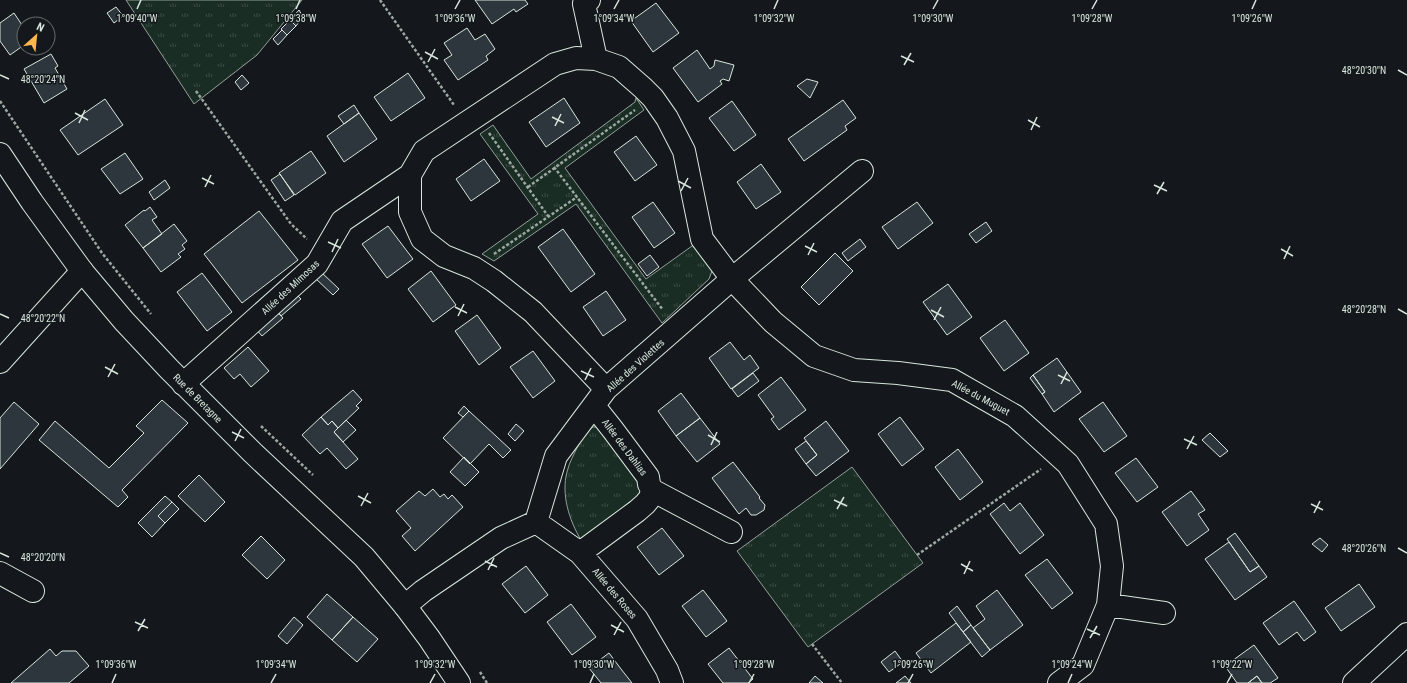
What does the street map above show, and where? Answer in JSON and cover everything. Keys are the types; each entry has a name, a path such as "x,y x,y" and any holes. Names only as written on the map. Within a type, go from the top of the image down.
{"street":[{"path":"589,0 584,4 596,59"},
{"name":"Allée des Mimosas","path":"183,384 317,264 342,221 410,175 424,151 555,64 576,58 596,59 619,67 653,98 668,118 684,151 702,239 732,279"},
{"name":"Rue de Bretagne","path":"0,154 32,202 82,271 124,321 183,384 253,453 364,557 405,606 429,638 459,683"},
{"name":"Allée des Violettes","path":"536,522 556,456 606,389 732,279 862,171"},
{"path":"410,175 410,212 422,240 444,256 474,268 494,281 533,312 606,389"},
{"path":"0,362 82,271"},
{"name":"Allée du Muguet","path":"732,279 773,322 814,356 854,370 898,373 952,380 1015,416 1068,464 1106,524 1112,566 1108,606 1083,665 1059,683"},
{"name":"Allée des Dahlias","path":"594,406 614,430 648,477 652,490"},
{"path":"580,553 637,511 650,498 652,490 731,532"},
{"path":"405,606 423,591 501,538 536,522"},
{"name":"Allée des Roses","path":"536,522 580,553 637,619 668,670 672,683"},
{"path":"0,573 33,591"},
{"path":"1108,606 1164,613"},
{"path":"1354,683 1407,634"}],"path":[{"path":"380,0 472,120 528,187 548,216"},
{"path":"196,91 291,224 323,255"},
{"path":"528,187 554,167 653,98"},
{"path":"0,101 102,253 153,316"},
{"path":"554,167 677,327"},
{"path":"474,268 577,197"},
{"path":"256,422 313,475"},
{"path":"917,555 1059,456"},
{"path":"812,644 842,683"},
{"path":"476,667 488,683"}],"green space":[{"path":"126,0 302,0 257,55 194,104"},
{"path":"636,98 644,110 565,168 646,279 699,241 712,271 709,279 662,323 576,204 494,261 482,254 538,214 480,134 493,125 531,179 635,102"},
{"path":"593,427 599,427 642,480 642,495 581,540 567,507 565,480 569,465 578,446 586,433"},
{"path":"852,467 923,563 808,647 737,551"}],"building":[{"path":"475,0 525,0 528,4 516,12 514,9 492,24"},
{"path":"656,3 679,33 653,52 631,21"},
{"path":"116,7 123,16 114,23 107,13"},
{"path":"299,10 303,17 296,26 290,20"},
{"path":"14,13 16,16 16,51 10,55 0,41 0,23"},
{"path":"290,20 296,26 287,35 281,29"},
{"path":"467,28 475,40 485,34 495,49 486,56 488,60 458,80 444,60 452,55 444,43"},
{"path":"282,30 287,35 278,45 273,39"},
{"path":"697,50 710,69 714,66 715,60 734,65 729,81 723,79 720,81 722,84 698,102 673,68"},
{"path":"47,56 52,56 58,66 55,68 67,89 44,103 24,69"},
{"path":"408,73 425,98 391,121 374,97"},
{"path":"242,75 249,83 241,90 235,82"},
{"path":"807,79 818,82 810,98 797,86"},
{"path":"564,98 580,123 546,147 529,122"},
{"path":"105,99 123,125 78,155 60,130"},
{"path":"843,100 856,118 845,126 847,130 804,161 788,139"},
{"path":"732,101 756,135 734,151 709,118"},
{"path":"354,105 359,113 344,124 338,116"},
{"path":"359,113 377,139 344,162 327,136"},
{"path":"636,136 657,165 635,181 614,152"},
{"path":"311,151 326,173 295,195 279,173"},
{"path":"125,153 143,179 120,194 101,169"},
{"path":"484,159 500,181 471,201 456,179"},
{"path":"761,164 781,192 756,209 737,182"},
{"path":"280,174 294,195 285,201 271,180"},
{"path":"165,180 170,188 154,200 149,192"},
{"path":"653,202 675,233 654,248 632,217"},
{"path":"917,202 933,223 898,249 882,227"},
{"path":"150,207 157,217 152,220 162,234 143,248 125,225"},
{"path":"259,211 298,260 242,303 204,254"},
{"path":"986,222 992,231 976,243 969,234"},
{"path":"174,224 187,241 182,245 185,249 178,254 181,257 161,272 143,248"},
{"path":"388,226 413,259 387,278 362,244"},
{"path":"563,229 595,274 571,292 538,247"},
{"path":"860,239 866,247 848,261 842,253"},
{"path":"835,253 853,271 819,305 801,287"},
{"path":"650,255 659,267 647,276 638,264"},
{"path":"431,271 456,305 433,322 408,289"},
{"path":"321,272 339,289 333,295 315,278"},
{"path":"202,273 232,312 207,331 177,292"},
{"path":"948,284 972,317 947,335 923,302"},
{"path":"606,291 626,320 603,336 583,307"},
{"path":"295,293 301,299 281,316 276,310"},
{"path":"276,310 283,318 262,336 255,328"},
{"path":"477,315 501,348 479,365 455,331"},
{"path":"1005,320 1029,353 1004,371 980,338"},
{"path":"730,342 744,360 750,355 759,368 731,389 709,358"},
{"path":"248,347 269,371 251,387 240,374 234,379 224,368"},
{"path":"533,351 555,381 533,398 510,367"},
{"path":"1057,358 1081,392 1054,412 1042,394 1045,392 1033,375"},
{"path":"753,373 759,381 738,397 732,389"},
{"path":"1033,375 1045,392 1042,394 1030,378"},
{"path":"781,377 806,410 779,430 771,419 774,417 758,395"},
{"path":"353,390 362,400 356,406 359,408 338,428 332,421 328,425 321,417"},
{"path":"681,393 700,418 676,436 658,411"},
{"path":"162,400 188,423 122,490 128,497 118,507 39,440 55,421 109,468 144,433 136,426"},
{"path":"14,402 39,424 0,469 0,418"},
{"path":"1103,402 1127,436 1104,452 1079,419"},
{"path":"464,406 469,411 463,417 458,413"},
{"path":"469,411 511,450 503,458 489,444 470,464 443,438"},
{"path":"321,417 328,425 332,421 338,428 334,432 358,459 346,469 327,448 320,454 302,435"},
{"path":"900,417 924,449 902,466 878,434"},
{"path":"700,418 720,444 697,462 676,436"},
{"path":"346,420 356,430 343,442 334,432"},
{"path":"826,421 849,451 816,476 806,464 817,455 804,438"},
{"path":"516,424 524,431 515,441 508,434"},
{"path":"1210,433 1228,451 1220,457 1202,440"},
{"path":"806,441 817,455 806,464 795,449"},
{"path":"958,449 983,482 960,500 935,467"},
{"path":"464,457 479,472 465,486 450,472"},
{"path":"1136,458 1158,487 1137,502 1115,473"},
{"path":"733,462 765,505 764,510 756,515 751,515 746,508 739,514 712,478"},
{"path":"199,475 225,502 205,522 178,496"},
{"path":"433,489 440,497 444,494 448,499 452,495 463,507 415,551 402,536 411,528 396,511 419,491 425,496"},
{"path":"1191,491 1205,510 1198,514 1209,530 1187,546 1162,512"},
{"path":"165,496 172,502 158,516 165,523 152,537 138,523"},
{"path":"172,502 179,509 165,523 158,516"},
{"path":"1004,503 1010,511 1020,503 1044,535 1020,554 990,514"},
{"path":"662,528 684,556 659,575 637,547"},
{"path":"1235,533 1259,566 1250,572 1227,539"},
{"path":"261,536 285,560 267,579 242,555"},
{"path":"1320,538 1328,545 1322,552 1312,544"},
{"path":"1229,542 1250,572 1259,566 1267,577 1235,600 1205,559"},
{"path":"1047,559 1073,593 1052,609 1025,575"},
{"path":"526,566 548,595 525,613 502,584"},
{"path":"1359,584 1375,607 1341,631 1325,608"},
{"path":"703,590 727,621 706,637 682,606"},
{"path":"997,590 1023,625 990,650 973,628 985,619 976,606"},
{"path":"327,594 353,617 332,640 307,617"},
{"path":"1294,601 1316,632 1304,641 1297,632 1279,645 1263,623"},
{"path":"571,604 596,637 572,655 547,622"},
{"path":"957,606 971,625 963,632 949,613"},
{"path":"294,617 303,625 287,644 278,636"},
{"path":"353,617 378,639 357,662 332,640"},
{"path":"956,623 971,642 931,673 916,653"},
{"path":"971,625 990,650 982,657 963,632"},
{"path":"1254,645 1278,678 1270,683 1262,683 1257,676 1248,683 1237,683 1225,666"},
{"path":"729,648 753,679 748,683 723,683 708,664"},
{"path":"50,649 56,656 62,651 76,651 89,666 69,683 11,683"},
{"path":"895,651 903,662 889,672 881,662"},
{"path":"609,653 632,683 601,683 589,668"},
{"path":"815,676 823,683 809,683"},
{"path":"905,676 911,683 896,683"},
{"path":"1257,676 1262,683 1248,683"}]}
